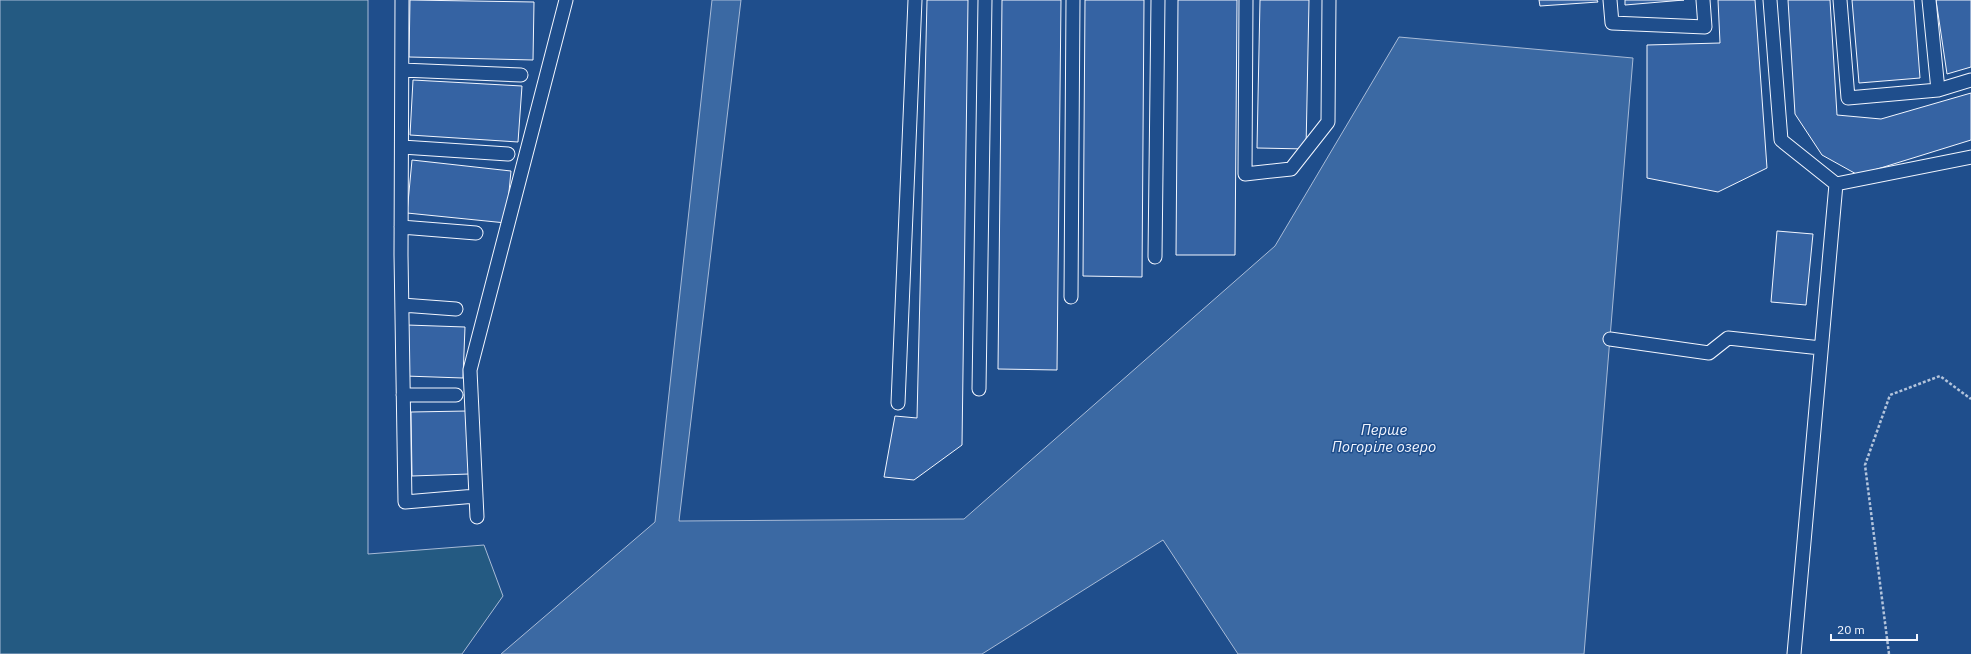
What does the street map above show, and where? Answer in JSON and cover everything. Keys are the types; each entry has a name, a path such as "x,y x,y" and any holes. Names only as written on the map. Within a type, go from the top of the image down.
{"lane":[{"path":"402,0 401,227 405,502 476,496"},
{"path":"477,517 470,370 566,0"},
{"path":"898,403 915,0"},
{"path":"979,389 985,0"},
{"path":"1071,297 1073,0"},
{"path":"1155,257 1158,0"},
{"path":"1246,0 1245,174 1291,169 1328,122 1329,0"},
{"path":"1610,0 1612,23 1705,27 1703,0"},
{"path":"1770,0 1781,140 1836,184 1971,157"},
{"path":"1840,0 1848,98 1938,90 1971,80"},
{"path":"1929,0 1938,90"},
{"path":"402,70 521,75"},
{"path":"402,147 508,154"},
{"path":"1794,654 1836,184"},
{"path":"401,227 476,233"},
{"path":"402,305 456,309"},
{"path":"1610,339 1709,353 1728,338 1821,348"},
{"path":"403,395 456,395"}],"path":[{"path":"1889,654 1865,465 1890,395 1940,376 1971,399"}],"shaded area":[{"path":"0,0 368,0 368,554 484,545 503,596 462,654 0,654"}],"water":[{"name":"Перше Погоріле озеро","path":"712,0 741,0 679,521 964,519 1275,246 1399,37 1633,58 1584,654 1238,654 1163,540 982,654 501,654 655,522"}],"building":[{"path":"410,0 534,2 533,60 409,57"},
{"path":"927,0 968,0 962,445 914,480 884,477 895,416 917,418"},
{"path":"1002,0 1061,0 1057,370 998,369"},
{"path":"1085,0 1144,0 1142,277 1083,276"},
{"path":"1178,0 1237,0 1235,255 1176,255"},
{"path":"1260,0 1309,0 1306,149 1257,148"},
{"path":"1539,0 1597,0 1598,2 1540,6"},
{"path":"1625,0 1684,0 1625,5"},
{"path":"1718,0 1755,0 1767,168 1718,192 1647,178 1647,45 1720,43"},
{"path":"1788,0 1830,0 1837,115 1881,119 1971,93 1971,140 1858,175 1822,155 1795,114"},
{"path":"1852,0 1914,0 1920,78 1859,83"},
{"path":"1936,0 1971,0 1971,67 1947,74"},
{"path":"413,80 522,86 518,142 410,135"},
{"path":"412,160 511,171 506,223 407,213"},
{"path":"1777,231 1813,234 1806,305 1771,302"},
{"path":"407,325 465,327 463,378 405,376"},
{"path":"467,411 469,474 412,476 411,412"}]}
